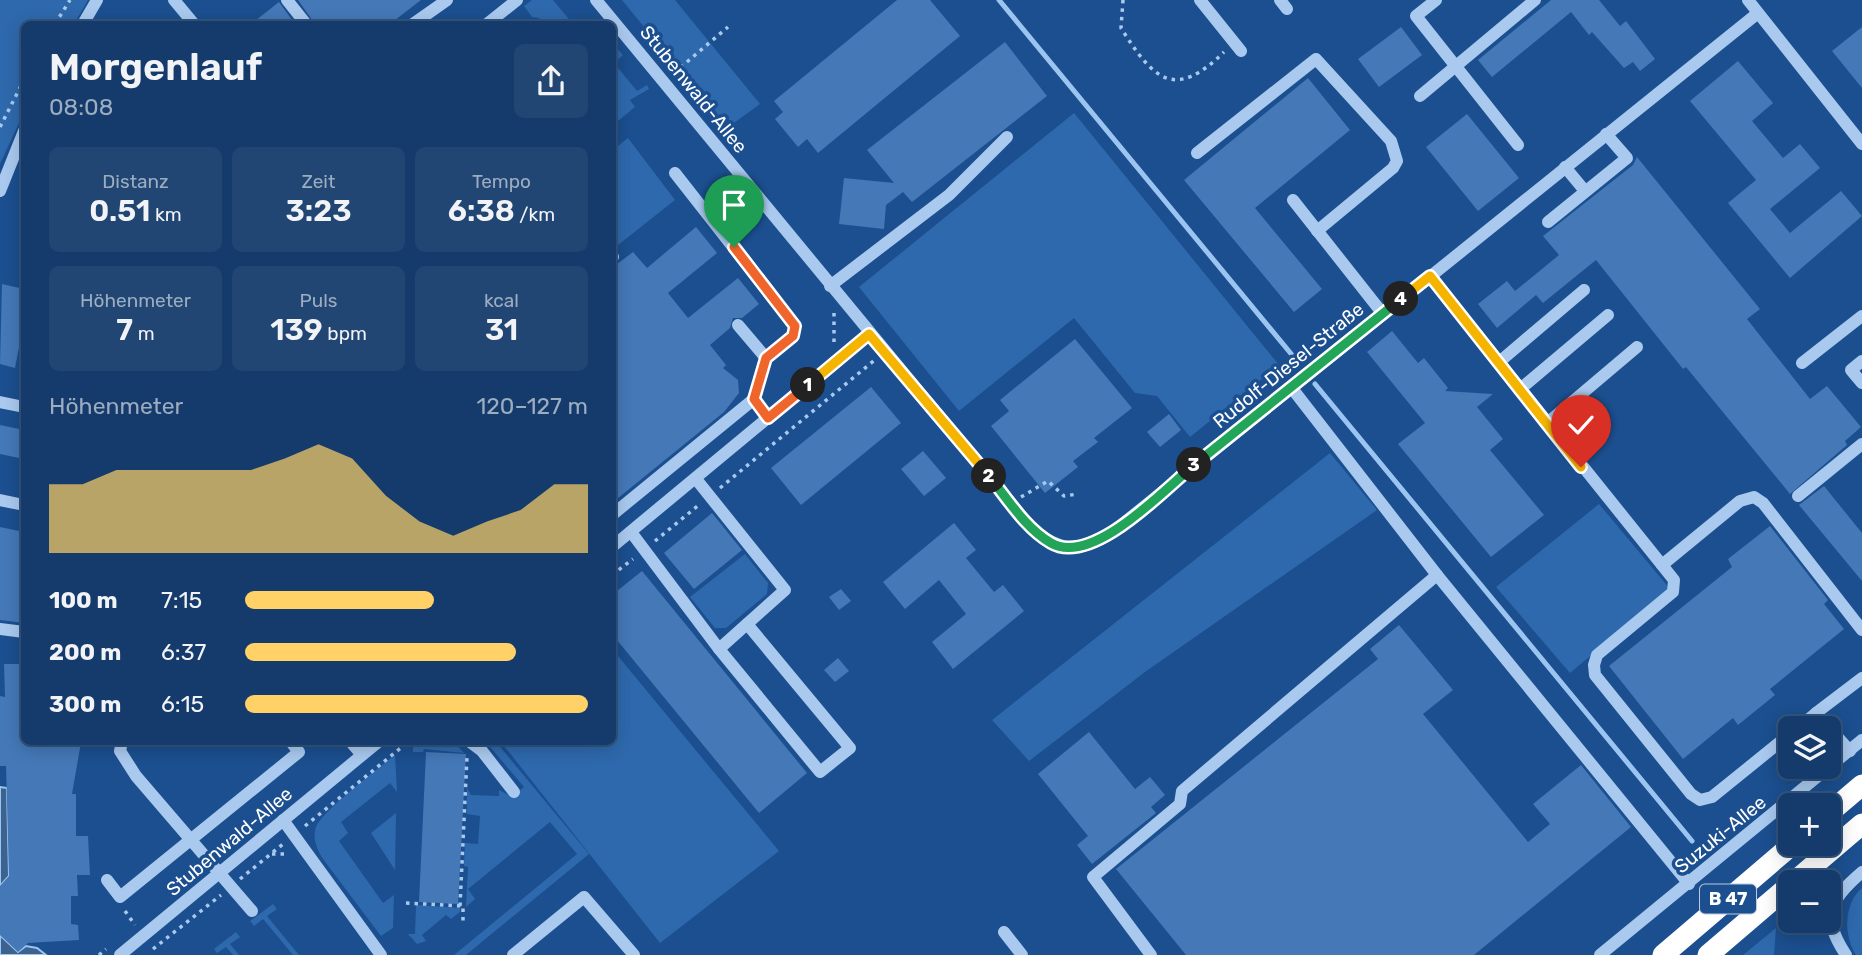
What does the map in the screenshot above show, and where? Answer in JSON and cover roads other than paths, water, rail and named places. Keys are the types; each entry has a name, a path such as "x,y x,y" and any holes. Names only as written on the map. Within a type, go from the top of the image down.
{"highway":[{"path":"1841,803 1862,785"},
{"name":"B 47","path":"1807,870 1862,824"},
{"name":"B 47","path":"1663,955 1779,856"},
{"name":"B 47","path":"1708,955 1778,895"}],"street":[{"path":"85,21 97,0"},
{"path":"174,0 192,21"},
{"path":"287,0 304,21"},
{"path":"417,21 447,0"},
{"path":"491,21 517,0"},
{"name":"Stubenwald-Allee","path":"596,0 608,21"},
{"path":"1200,0 1238,47"},
{"path":"1436,0 1416,16 1518,145"},
{"path":"1420,96 1535,0"},
{"path":"1748,0 1862,144"},
{"name":"Rudolf-Diesel-Straße","path":"869,334 1034,531 1052,544 1070,549 1089,546 1110,534 1758,13"},
{"name":"Stubenwald-Allee","path":"617,36 663,82 869,334"},
{"path":"1197,153 1316,60 1391,141 1397,161 1393,168 1317,231"},
{"path":"1548,222 1627,158 1606,134"},
{"path":"830,286 949,195 1007,137"},
{"path":"0,191 21,138"},
{"path":"1565,167 1585,191"},
{"path":"616,511 754,399 766,358 793,336 795,326 675,173"},
{"path":"1293,200 1382,314"},
{"path":"1430,276 1546,424 1674,580 1672,592 1598,655 1594,666 1595,675 1691,794 1700,800 1712,797 1778,744"},
{"path":"1499,363 1584,290"},
{"path":"1519,390 1608,315"},
{"path":"1802,363 1862,316"},
{"path":"738,325 766,358"},
{"path":"616,544 869,334"},
{"path":"1546,424 1637,346"},
{"path":"1862,361 1851,370 1862,383"},
{"path":"1291,387 1437,575 1689,884"},
{"path":"754,399 768,418"},
{"path":"0,402 21,406"},
{"path":"1798,496 1862,444"},
{"path":"696,478 785,590 719,649"},
{"path":"1662,565 1740,501 1754,497 1763,503 1862,630"},
{"path":"0,500 21,504"},
{"path":"631,532 719,649 820,772 850,748 747,624"},
{"path":"1151,955 1093,877 1180,804 1182,790 1437,575"},
{"path":"0,629 21,632"},
{"path":"1812,716 1862,678"},
{"path":"1816,713 1850,751"},
{"name":"Suzuki-Allee","path":"1600,955 1862,740"},
{"path":"121,745 120,751 136,776 251,911"},
{"path":"107,880 120,897 299,752 294,745"},
{"path":"354,745 362,755"},
{"name":"Stubenwald-Allee","path":"120,955 374,745"},
{"path":"474,745 482,751 514,792"},
{"path":"283,820 381,955"},
{"path":"1846,955 1831,933 1831,918 1834,903 1845,887 1862,872"},
{"path":"513,955 584,897 634,955"},
{"path":"1004,933 1023,955"}],"waterway":[{"path":"999,0 1297,361"},
{"path":"1315,384 1692,841"}]}
